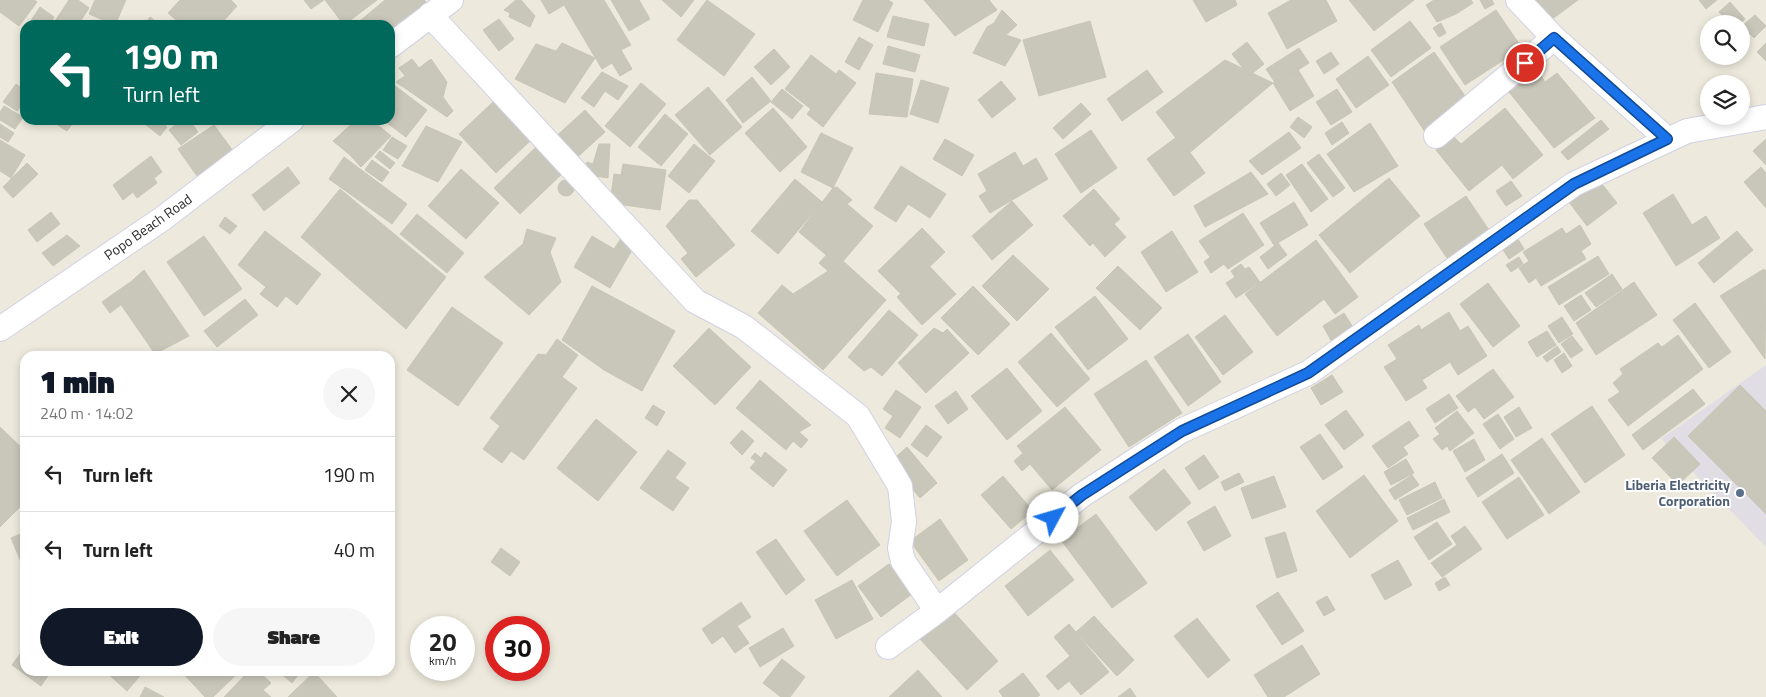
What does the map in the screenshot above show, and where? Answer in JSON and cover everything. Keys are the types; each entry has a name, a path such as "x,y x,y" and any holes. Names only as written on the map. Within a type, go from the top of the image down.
{"street":[{"path":"395,42 451,0"},
{"path":"1518,0 1554,38 1667,139"},
{"path":"430,15 695,301 744,327 858,416 900,486 904,522 900,548 903,561 937,611"},
{"path":"1436,136 1554,38"},
{"path":"888,647 937,611 1082,495 1182,431 1308,373 1574,184 1687,131 1766,117"},
{"name":"Popo Beach Road","path":"0,329 162,219 285,125"}],"shaded area":[{"name":"Liberia Electricity Corporation","path":"1766,365 1766,547 1661,439"}],"building":[{"path":"0,0 34,0 37,2 24,20 20,20 19,26 0,12"},
{"path":"69,0 78,0 89,8 81,20 56,20"},
{"path":"95,0 126,0 117,20 103,20 89,14"},
{"path":"180,0 231,0 237,6 224,20 176,20 168,13"},
{"path":"304,0 324,0 311,9"},
{"path":"325,0 377,0 351,20 340,20"},
{"path":"385,0 424,0 427,3 395,29 395,20 361,20"},
{"path":"516,0 521,0 535,16 530,27 509,17 510,13 504,10"},
{"path":"541,0 604,0 631,45 621,50 632,69 620,76 612,63 602,69 564,5 549,14"},
{"path":"611,0 639,0 650,19 629,31"},
{"path":"662,0 694,0 681,17"},
{"path":"707,0 755,34 724,76 677,40"},
{"path":"863,0 888,0 893,3 878,32 853,20"},
{"path":"924,0 989,0 997,10 955,36"},
{"path":"1193,0 1235,0 1237,5 1206,22"},
{"path":"1291,0 1326,0 1337,21 1287,49 1268,13"},
{"path":"1349,0 1414,0 1374,31"},
{"path":"1434,0 1471,0 1473,3 1456,14 1437,22 1426,5"},
{"path":"1480,0 1492,0 1494,4 1485,9"},
{"path":"1525,0 1578,0 1544,25"},
{"path":"1699,0 1717,0 1706,9"},
{"path":"1730,2 1741,15 1722,15 1719,12"},
{"path":"40,7 54,17 52,20 31,20"},
{"path":"1002,10 1017,25 1006,35 1021,40 1005,66 973,53 987,27 994,23"},
{"path":"1496,10 1522,48 1465,85 1440,47"},
{"path":"1755,15 1766,26 1754,38 1750,34 1750,19"},
{"path":"893,16 929,24 924,46 887,37"},
{"path":"499,19 514,39 499,51 483,30"},
{"path":"1090,21 1106,77 1039,96 1023,40"},
{"path":"1410,21 1431,48 1391,77 1371,50"},
{"path":"1441,23 1446,33 1439,37 1433,28"},
{"path":"859,37 873,45 859,70 845,62"},
{"path":"1247,42 1264,64 1249,76 1232,54"},
{"path":"562,43 595,58 565,103 515,79 536,44 556,51"},
{"path":"1766,43 1766,61 1757,52"},
{"path":"888,46 920,55 915,72 883,64"},
{"path":"1299,48 1309,63 1276,84 1266,69"},
{"path":"774,49 790,67 771,85 754,67"},
{"path":"1331,52 1339,64 1324,74 1316,61"},
{"path":"1434,52 1470,103 1425,132 1392,82"},
{"path":"811,55 836,74 839,70 856,83 823,127 807,114 811,109 785,89"},
{"path":"1368,56 1389,85 1356,108 1336,79"},
{"path":"412,59 419,68 431,59 447,82 443,97 453,111 447,117 396,82 405,76 399,68"},
{"path":"1225,60 1273,83 1188,154 1156,112"},
{"path":"1297,68 1314,96 1290,111 1273,83"},
{"path":"1147,70 1163,92 1122,121 1107,99"},
{"path":"1538,71 1545,82 1557,73 1595,118 1554,148 1509,92"},
{"path":"602,72 628,86 618,100 605,91 594,107 581,98"},
{"path":"876,73 913,79 907,117 869,114"},
{"path":"752,77 771,101 743,123 726,100"},
{"path":"921,80 949,88 938,123 910,114"},
{"path":"1001,81 1016,99 992,118 978,100"},
{"path":"641,83 666,104 630,147 605,126"},
{"path":"16,84 20,87 20,107 17,111 3,102"},
{"path":"395,86 427,110 406,137 390,125 395,125"},
{"path":"708,87 742,127 710,155 675,115"},
{"path":"782,89 803,106 792,119 771,102"},
{"path":"1337,89 1352,112 1331,125 1316,102"},
{"path":"493,102 530,141 496,173 459,134"},
{"path":"1081,103 1091,114 1063,139 1053,128"},
{"path":"4,106 20,115 20,122 15,129 0,120 0,112"},
{"path":"773,108 807,147 780,172 745,133"},
{"path":"1505,108 1543,155 1513,179 1502,165 1469,191 1436,150 1453,136 1461,144"},
{"path":"585,110 605,132 572,162 552,140"},
{"path":"665,114 688,134 661,166 638,147"},
{"path":"1298,117 1312,127 1304,138 1290,127"},
{"path":"1601,120 1609,129 1568,160 1561,152"},
{"path":"1342,122 1349,133 1332,145 1325,133"},
{"path":"1370,123 1398,166 1354,192 1327,154"},
{"path":"0,124 14,133 8,142 0,137"},
{"path":"58,125 71,125 67,131"},
{"path":"146,125 165,125 167,127 160,136"},
{"path":"175,125 193,125 198,132 181,145 169,130"},
{"path":"214,125 233,151 197,176 178,149"},
{"path":"351,125 378,125 391,136 361,167 333,141"},
{"path":"426,126 462,142 438,182 402,166"},
{"path":"1091,130 1117,168 1081,193 1055,154"},
{"path":"1289,132 1301,148 1262,175 1249,161"},
{"path":"821,133 853,148 833,188 801,172"},
{"path":"1178,136 1205,173 1174,196 1147,159"},
{"path":"392,137 407,146 398,159 383,150"},
{"path":"945,139 974,155 962,176 933,159"},
{"path":"1766,139 1766,165 1753,151"},
{"path":"0,140 25,155 11,178 0,171"},
{"path":"539,144 565,171 520,214 494,188"},
{"path":"599,144 610,144 608,178 583,174 587,162 593,164"},
{"path":"694,144 715,161 689,193 668,176"},
{"path":"380,151 395,163 390,169 375,157"},
{"path":"1015,152 1023,166 1036,158 1048,179 990,213 979,196 987,191 978,174"},
{"path":"1319,154 1345,188 1333,197 1307,163"},
{"path":"151,156 162,172 154,178 157,183 137,198 133,192 123,200 113,185"},
{"path":"344,157 407,204 392,224 329,179"},
{"path":"372,160 389,172 382,182 365,170"},
{"path":"27,163 38,174 13,198 3,187"},
{"path":"623,164 666,170 660,210 610,203 614,174 621,175"},
{"path":"1302,164 1328,199 1311,212 1286,175"},
{"path":"901,166 946,194 930,218 908,204 896,222 874,208"},
{"path":"288,167 300,183 264,211 252,195"},
{"path":"1761,167 1766,173 1766,208 1744,182"},
{"path":"461,169 499,203 466,239 428,206"},
{"path":"1251,172 1268,194 1205,227 1194,206"},
{"path":"1281,173 1290,185 1276,196 1267,184"},
{"path":"1389,178 1420,216 1350,273 1319,235"},
{"path":"795,179 822,202 778,254 751,231"},
{"path":"1598,179 1617,203 1587,226 1569,202"},
{"path":"566,180 572,182 574,188 572,194 566,196 560,194 558,188 560,182"},
{"path":"1511,181 1522,196 1506,206 1496,191"},
{"path":"837,187 852,200 847,204 873,226 839,266 799,232 833,188"},
{"path":"340,189 446,277 406,329 301,237"},
{"path":"1094,189 1120,219 1114,224 1126,237 1105,257 1093,243 1090,246 1063,216"},
{"path":"1673,194 1692,225 1706,216 1720,238 1676,266 1643,213"},
{"path":"1466,196 1491,233 1449,261 1424,224"},
{"path":"689,200 697,200 735,245 696,277 681,259 688,253 666,226"},
{"path":"1012,201 1033,225 992,260 972,236"},
{"path":"1294,202 1308,225 1274,245 1260,223"},
{"path":"51,212 60,224 37,242 28,230"},
{"path":"1243,213 1264,245 1228,269 1224,264 1211,273 1204,262 1210,257 1199,241"},
{"path":"417,214 464,253 447,273 400,234"},
{"path":"225,217 237,226 230,234 219,226"},
{"path":"1580,225 1591,244 1581,251 1586,259 1541,286 1536,278 1529,283 1519,268 1529,261 1523,252 1562,228 1566,234"},
{"path":"922,228 945,252 901,294 878,271"},
{"path":"527,229 556,238 550,252 561,282 529,315 484,277 523,244"},
{"path":"265,231 321,274 297,305 286,296 277,307 260,294 266,287 238,265"},
{"path":"1172,231 1198,272 1166,292 1141,252"},
{"path":"1737,231 1753,250 1714,283 1698,263"},
{"path":"67,235 80,246 53,266 42,253"},
{"path":"204,236 242,289 204,316 167,262"},
{"path":"592,236 614,249 622,237 635,245 610,288 574,267"},
{"path":"1516,236 1524,249 1509,259 1500,245"},
{"path":"1316,240 1358,297 1335,314 1324,299 1277,336 1245,294"},
{"path":"1278,243 1287,255 1268,269 1260,257"},
{"path":"831,250 886,300 823,370 758,313 782,285 793,294 828,271 819,263"},
{"path":"1013,255 1049,289 1017,321 982,286"},
{"path":"1598,256 1609,274 1559,305 1548,287"},
{"path":"1519,257 1523,264 1511,272 1506,265"},
{"path":"1241,264 1245,269 1249,267 1260,282 1236,298 1226,283 1235,277 1231,271"},
{"path":"1118,266 1162,308 1140,330 1096,288"},
{"path":"930,267 956,294 922,325 897,297"},
{"path":"1764,269 1766,271 1765,359 1720,296"},
{"path":"144,270 189,336 161,351 153,351 115,296"},
{"path":"1612,274 1622,289 1596,307 1585,293"},
{"path":"1634,282 1657,315 1596,355 1576,323"},
{"path":"129,283 137,293 110,313 102,302"},
{"path":"1488,283 1520,326 1493,347 1460,304"},
{"path":"592,286 637,310 604,370 562,340"},
{"path":"973,286 1010,324 978,355 941,318"},
{"path":"1581,295 1591,310 1574,321 1564,306"},
{"path":"1095,296 1128,339 1088,370 1055,327"},
{"path":"245,299 258,315 217,347 204,331"},
{"path":"1695,303 1731,352 1709,368 1673,320"},
{"path":"452,307 503,343 458,406 407,370"},
{"path":"637,310 675,331 642,391 604,370"},
{"path":"889,310 918,335 882,376 871,367 864,371 848,357"},
{"path":"1449,312 1460,331 1468,326 1487,356 1458,375 1450,362 1422,380 1427,388 1406,401 1384,367 1397,359 1388,345 1419,325 1421,330"},
{"path":"1344,313 1354,329 1332,342 1323,326"},
{"path":"1225,315 1253,352 1223,375 1195,337"},
{"path":"1562,317 1573,334 1559,343 1548,326"},
{"path":"709,328 751,367 715,405 673,366"},
{"path":"934,328 943,333 947,329 969,353 926,393 898,363"},
{"path":"1547,331 1556,345 1537,357 1528,342"},
{"path":"1051,333 1090,379 1057,407 1018,362"},
{"path":"1188,334 1221,382 1188,406 1154,357"},
{"path":"1678,335 1703,369 1628,426 1608,400 1620,392 1613,383 1623,374 1620,369 1658,343 1662,347"},
{"path":"1572,336 1583,350 1571,358 1561,344"},
{"path":"557,339 578,355 562,377 577,388 524,460 511,451 502,463 483,449 500,426 490,418 538,354 546,355"},
{"path":"1557,346 1561,352 1547,362 1543,357"},
{"path":"1564,353 1572,366 1562,373 1554,360"},
{"path":"1146,360 1182,413 1129,447 1094,394"},
{"path":"1007,368 1042,411 1007,440 971,396"},
{"path":"1493,369 1514,397 1484,419 1475,407 1468,412 1456,396"},
{"path":"1332,375 1343,392 1321,405 1311,388"},
{"path":"760,380 811,425 799,432 808,440 801,448 793,441 786,450 736,408"},
{"path":"1740,385 1766,411 1766,514 1688,436"},
{"path":"1693,389 1705,404 1643,450 1632,435"},
{"path":"896,390 921,407 900,438 885,428 893,416 883,409"},
{"path":"956,391 968,409 948,424 935,406"},
{"path":"1449,394 1458,408 1435,423 1426,409"},
{"path":"653,405 665,412 657,426 645,418"},
{"path":"1592,406 1625,455 1585,483 1551,434"},
{"path":"1065,407 1101,450 1052,490 1030,464 1022,471 1014,461 1023,453 1017,446"},
{"path":"1519,407 1532,428 1516,437 1504,417"},
{"path":"1346,410 1364,435 1344,450 1325,425"},
{"path":"1457,411 1474,433 1450,451 1447,446 1442,450 1433,439 1440,434 1435,428"},
{"path":"1498,414 1514,439 1500,449 1483,424"},
{"path":"596,419 637,452 598,501 557,468"},
{"path":"1409,421 1419,436 1403,447 1408,454 1388,468 1372,446"},
{"path":"926,425 942,437 927,457 911,445"},
{"path":"0,427 20,446 20,507 0,527"},
{"path":"742,430 754,441 742,455 730,443"},
{"path":"1320,434 1343,467 1323,480 1300,447"},
{"path":"1674,437 1700,464 1678,485 1652,458"},
{"path":"1542,438 1580,492 1549,514 1511,460"},
{"path":"1474,439 1485,460 1465,472 1453,451"},
{"path":"907,447 937,483 920,498 890,462"},
{"path":"668,450 686,463 675,478 689,488 673,511 640,488"},
{"path":"765,452 787,470 773,487 750,468 756,461 751,458 755,453 761,458"},
{"path":"1502,454 1514,473 1478,497 1466,478"},
{"path":"1204,455 1219,477 1199,490 1185,468"},
{"path":"1406,459 1414,473 1391,485 1384,472"},
{"path":"1164,469 1191,503 1156,531 1129,497"},
{"path":"1239,473 1244,482 1225,491 1221,482"},
{"path":"1364,475 1398,521 1350,558 1316,511"},
{"path":"1412,475 1419,485 1395,500 1389,490"},
{"path":"1003,476 1033,511 1011,529 981,495"},
{"path":"1274,476 1286,507 1252,519 1241,488"},
{"path":"1519,477 1544,515 1507,539 1482,502"},
{"path":"1435,482 1442,498 1407,515 1399,500"},
{"path":"1444,499 1450,512 1413,530 1407,518"},
{"path":"847,500 880,545 837,576 804,531"},
{"path":"1215,506 1231,536 1204,551 1187,522"},
{"path":"1096,514 1147,583 1112,608 1061,540"},
{"path":"940,519 968,560 939,581 910,541"},
{"path":"1437,522 1452,544 1429,560 1414,537"},
{"path":"1465,526 1482,549 1442,577 1431,563 1457,545 1451,536"},
{"path":"1285,532 1297,571 1277,578 1265,538"},
{"path":"20,534 20,559 11,538"},
{"path":"776,539 805,580 786,595 756,552"},
{"path":"501,548 520,562 510,576 491,562"},
{"path":"1050,550 1074,580 1028,616 1005,586"},
{"path":"1398,560 1412,585 1385,600 1371,575"},
{"path":"889,564 912,594 881,617 858,586"},
{"path":"1445,577 1450,585 1439,591 1435,583"},
{"path":"852,580 873,619 836,639 815,600"},
{"path":"1278,592 1304,631 1282,645 1256,606"},
{"path":"1327,596 1335,610 1324,616 1316,602"},
{"path":"741,602 751,617 737,626 749,643 735,653 723,636 712,644 702,629"},
{"path":"952,610 998,661 967,690 920,639"},
{"path":"1094,616 1134,660 1117,676 1076,632"},
{"path":"1197,618 1230,660 1208,678 1174,636"},
{"path":"1069,624 1109,672 1081,695 1069,681 1058,690 1046,676 1070,656 1054,637"},
{"path":"783,628 794,646 760,667 749,648"},
{"path":"1302,645 1320,674 1284,697 1268,697 1254,675"},
{"path":"20,654 20,671 12,665"},
{"path":"782,659 805,677 790,697 781,697 763,683"},
{"path":"918,670 942,697 889,697"},
{"path":"1023,673 1040,695 1037,697 1003,697 999,691"},
{"path":"27,676 48,676 41,686"},
{"path":"110,676 140,676 127,691"},
{"path":"186,676 235,676 213,697 205,697"},
{"path":"244,676 263,676 271,683 263,690 271,697 224,697"},
{"path":"284,676 297,676 292,683"},
{"path":"310,676 318,676 337,697 288,697"},
{"path":"145,687 164,697 140,697"},
{"path":"1130,688 1136,697 1118,697"}],"place":[{"name":"Liberia Electricity Corporation","path":"1740,493"}],"route":[{"path":"1053,518 1082,495 1182,431 1308,373 1574,184 1667,139 1554,38 1525,63"}]}
